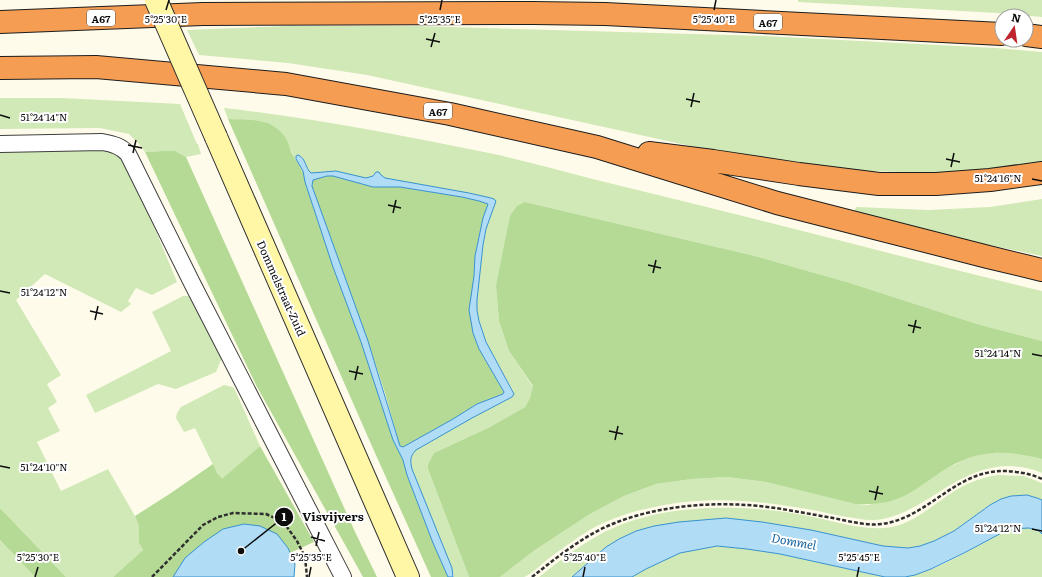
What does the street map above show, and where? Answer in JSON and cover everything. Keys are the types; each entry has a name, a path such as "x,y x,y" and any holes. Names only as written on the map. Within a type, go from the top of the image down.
{"highway":[{"path":"533,12 602,0"},
{"name":"A67","path":"0,22 202,14 533,12 605,14 994,34"},
{"name":"A67","path":"0,68 96,67 286,84 450,114 597,147 777,203 1042,270"},
{"name":"A67","path":"597,147 713,161 879,184 936,184 990,180 1042,173"}],"main road":[{"name":"Dommelstraat-Zuid","path":"156,0 408,577"}],"street":[{"path":"0,144 102,142 111,143 124,149 128,154 192,283 343,577"}],"path":[{"path":"532,577 588,536 609,525 650,512 699,506 749,505 780,508 860,524 879,524 906,518 954,486 971,477 985,473 999,470 1028,474 1042,479"},
{"path":"152,577 203,525 218,517 233,513 266,514 277,519 287,527 297,541 305,557 307,577"}],"green space":[{"path":"798,0 1042,0 1042,17 1034,16 1034,8 994,8 994,13 798,2"},
{"path":"288,26 416,26 764,36 996,48 1042,52 1042,161 986,170 930,173 842,170 709,150 367,75 288,63 199,55 187,30"},
{"path":"0,98 62,98 180,104 201,154 186,157 175,151 145,152 129,134 100,128 0,129"},
{"path":"224,108 325,122 494,154 1042,291 1042,341 977,324 850,283 755,256 525,202 496,286 499,321 509,351 533,387 530,398 525,407 490,427 434,453 428,464 428,469 469,577 454,577 452,568 412,469 411,459 416,450 512,397 514,393 486,342 477,310 483,245 486,229 496,201 469,193 385,178 379,174 379,172 376,172 371,177 366,178 330,172 311,173 308,171 306,164 294,157 291,150 265,122 257,120 228,119"},
{"path":"228,119 260,121 273,126 285,137 301,168 333,267 361,342 393,440 403,460 407,475 433,543 448,577 431,577"},
{"path":"102,147 120,156 125,163 140,193 177,282 152,295 136,288 128,301 131,304 121,312 45,274 16,300 61,375 47,384 57,402 48,408 60,431 37,442 61,491 108,469 135,516 139,526 139,543 143,550 113,577 66,577 0,508 0,148"},
{"path":"175,151 186,157 356,534 377,577 363,577 256,385 145,152"},
{"path":"333,176 373,187 400,187 462,197 488,204 483,218 475,256 473,333 479,349 504,392 503,394 477,404 403,447 400,446 368,341 312,186 313,180"},
{"path":"1042,199 1042,256 941,235 854,213 856,207 929,210 990,207"},
{"path":"525,202 755,256 850,283 977,324 1042,341 1042,459 1012,453 983,454 956,463 900,498 888,502 868,504 855,504 766,482 727,477 692,479 656,484 624,496 590,514 535,550 500,577 469,577 428,469 428,464 434,453 490,427 525,407 530,398 533,386 509,351 499,321 496,286 510,216 517,206"},
{"path":"183,296 193,296 222,354 216,372 176,389 158,384 95,413 86,395 171,351 152,312"},
{"path":"224,385 233,387 235,390 260,446 222,480 217,473 195,428 184,432 176,418 181,407"},
{"path":"260,446 314,542 290,553 288,548 223,529 185,558 173,577 113,577 143,550 139,543 139,526 135,516 213,464 217,473 222,479"},
{"path":"1002,452 1023,454 1042,459 1042,473 1016,466 989,468 957,481 915,507 899,514 878,520 841,516 758,502 722,500 668,504 631,513 594,527 524,577 500,577 535,550 590,514 624,496 656,484 692,479 727,477 766,482 855,504 868,505 905,495 948,468 964,460 982,454"},
{"path":"998,475 1024,476 1042,483 1042,500 1037,498 1001,499 989,505 954,531 935,541 920,546 908,548 883,546 811,530 726,518 636,531 606,547 572,577 539,577 575,550 599,535 621,525 645,517 696,509 748,508 773,510 863,527 894,527 912,520 969,483 986,477"},
{"path":"0,508 66,577 35,577 0,540"},
{"path":"1020,528 1035,529 1042,534 1042,577 905,577 935,568 1000,534"},
{"path":"0,540 35,577 0,577"},
{"path":"717,546 780,554 885,577 632,577 680,553"}],"water":[{"path":"298,155 303,158 311,173 336,171 366,178 373,176 376,172 379,172 385,178 469,193 491,198 496,201 486,229 483,245 477,310 486,342 514,394 512,397 416,450 411,459 412,469 452,568 453,577 448,577 433,543 407,475 403,460 393,440 361,342 333,267 305,182 303,171 296,159 296,156","holes":["333,176 373,187 400,187 462,197 488,204 483,218 475,256 474,276 469,310 473,333 479,349 504,392 503,394 477,404 403,447 400,446 368,341 312,186 313,180"]},
{"name":"Dommel","path":"1027,495 1042,500 1042,534 1039,531 1029,528 1009,529 931,569 905,577 885,577 780,554 717,546 680,553 632,577 572,577 606,547 636,531 654,526 679,522 726,518 811,530 883,546 908,548 934,541 954,531 990,505 1001,499 1011,496"},
{"path":"244,524 260,526 277,534 288,548 295,564 294,577 173,577 185,558 204,542 223,529"}],"place":[{"name":"Visvijvers","path":"241,551"}]}
